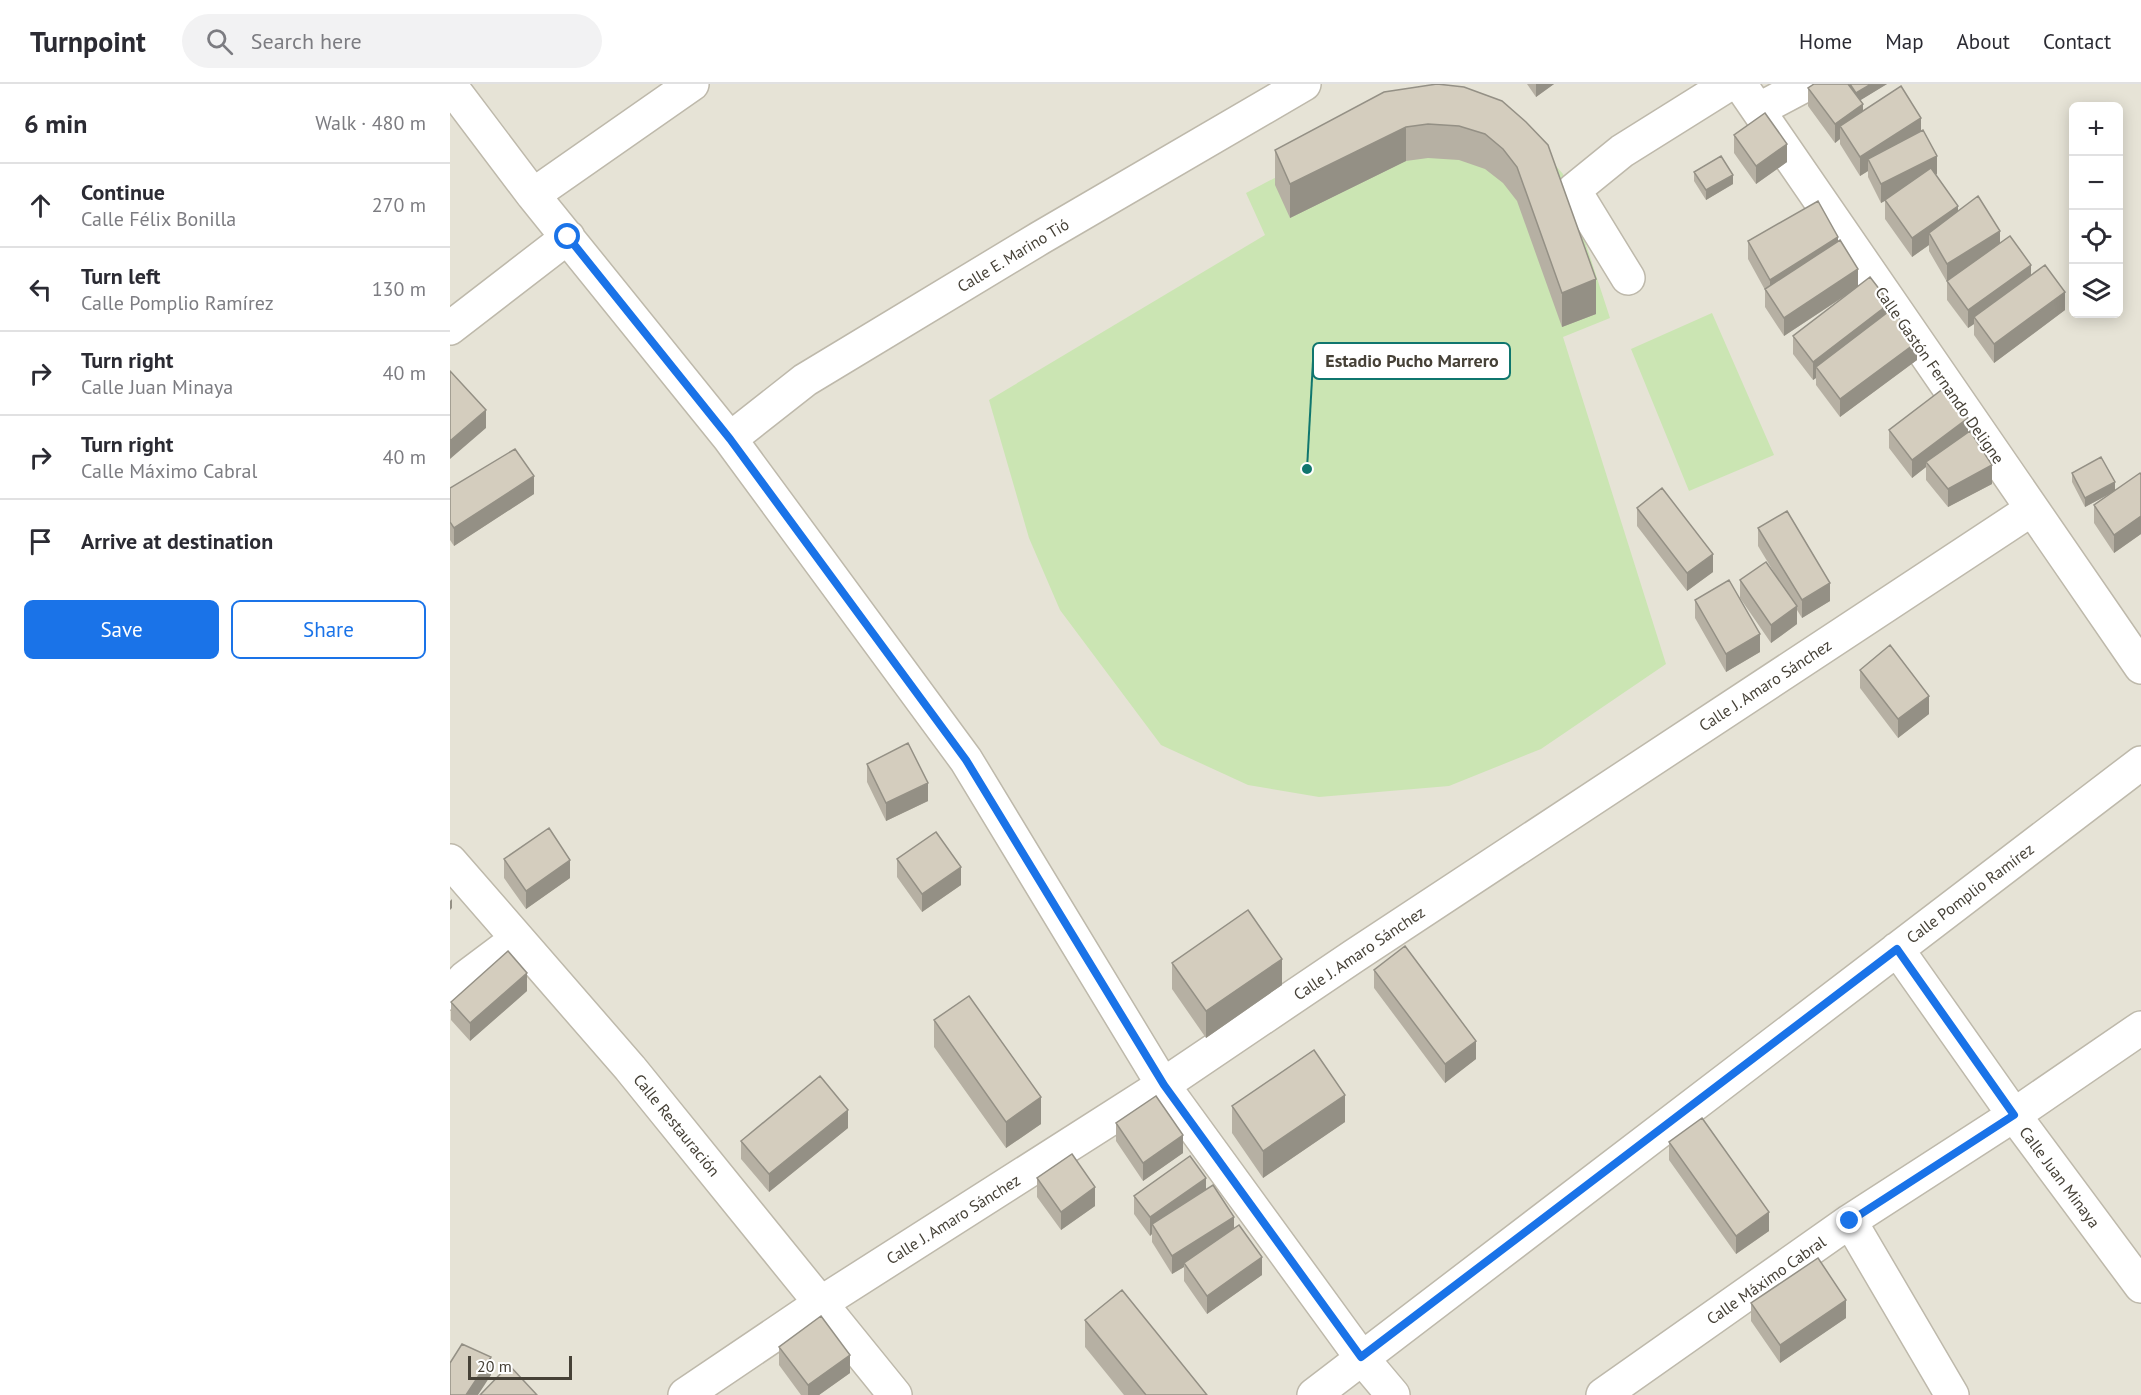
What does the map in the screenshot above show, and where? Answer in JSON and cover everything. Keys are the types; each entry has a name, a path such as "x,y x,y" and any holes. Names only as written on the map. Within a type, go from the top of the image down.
{"street":[{"path":"533,195 692,84"},
{"name":"Calle E. Marino Tió","path":"730,439 805,380 1040,238 1304,84"},
{"path":"1628,278 1574,190 1622,151 1729,84"},
{"name":"Calle Gastón Fernando Deligne","path":"1740,84 2141,667"},
{"path":"1758,110 1807,84"},
{"path":"450,85 533,195 730,439 966,760 1164,1085 1361,1357 1393,1395"},
{"path":"450,328 568,237"},
{"name":"Calle J. Amaro Sánchez","path":"685,1395 821,1303 1164,1085 1354,956 2032,509"},
{"name":"Calle Pomplio Ramírez","path":"1314,1395 2141,763"},
{"name":"Calle Restauración","path":"450,861 630,1068 896,1395"},
{"path":"450,993 465,978 517,939"},
{"name":"Calle Juan Minaya","path":"1897,949 2014,1115 2141,1286"},
{"name":"Calle Máximo Cabral","path":"1603,1395 1850,1221 2014,1115 2141,1028"},
{"path":"1850,1221 1952,1395"}],"shaded area":[{"path":"450,84 2141,84 2141,1395 450,1395"}],"green space":[{"path":"1381,122 1541,149 1563,174 1610,318 1563,337 1666,664 1541,749 1449,786 1319,797 1248,785 1161,745 1060,610 1029,538 989,400 1265,235 1246,193"},
{"path":"1712,313 1774,455 1689,491 1631,349"}],"building":[{"path":"1437,84 1464,87 1502,101 1548,145 1596,279 1562,293 1517,167 1503,149 1485,134 1459,126 1428,124 1406,127 1290,184 1275,150 1384,92"},
{"path":"1814,84 1848,84 1863,104 1835,124 1808,88"},
{"path":"1850,84 1871,84 1856,93"},
{"path":"1901,86 1921,118 1860,157 1840,126"},
{"path":"1765,113 1787,144 1756,166 1734,135"},
{"path":"1923,130 1937,156 1881,184 1868,159"},
{"path":"1721,156 1733,175 1706,190 1694,172"},
{"path":"1931,168 1958,206 1912,238 1885,200"},
{"path":"1978,196 2000,231 1947,264 1929,233"},
{"path":"1818,201 1838,237 1770,280 1748,241"},
{"path":"2010,236 2031,265 1968,310 1947,281"},
{"path":"1840,240 1858,269 1784,318 1765,289"},
{"path":"2045,265 2065,292 1994,344 1974,317"},
{"path":"1870,277 1890,303 1813,362 1793,336"},
{"path":"1892,309 1917,342 1840,399 1816,367"},
{"path":"450,371 486,410 450,441"},
{"path":"1944,388 1968,418 1912,460 1889,430"},
{"path":"1970,431 1992,465 1948,489 1926,462"},
{"path":"515,449 534,476 454,528 450,522 450,488"},
{"path":"2101,457 2115,482 2085,498 2072,473"},
{"path":"2140,473 2141,516 2114,535 2094,505"},
{"path":"1662,488 1713,554 1687,573 1637,508"},
{"path":"1787,511 1830,583 1802,600 1758,528"},
{"path":"1766,562 1797,606 1771,625 1740,580"},
{"path":"1729,580 1760,634 1726,654 1695,600"},
{"path":"1890,645 1929,696 1898,719 1860,670"},
{"path":"908,743 928,783 886,803 867,764"},
{"path":"549,828 570,860 526,891 504,859"},
{"path":"936,832 961,867 922,894 897,859"},
{"path":"1248,910 1282,959 1206,1011 1172,963"},
{"path":"1405,946 1476,1041 1445,1064 1374,970"},
{"path":"508,951 527,973 470,1023 451,1002"},
{"path":"969,996 1041,1097 1006,1122 934,1020"},
{"path":"1314,1050 1345,1095 1263,1151 1232,1106"},
{"path":"820,1076 848,1110 769,1174 741,1141"},
{"path":"1156,1096 1183,1135 1143,1163 1116,1123"},
{"path":"1702,1118 1769,1212 1736,1236 1669,1142"},
{"path":"1072,1154 1095,1187 1061,1212 1037,1178"},
{"path":"1190,1156 1206,1178 1150,1217 1134,1196"},
{"path":"1213,1185 1234,1217 1172,1256 1152,1224"},
{"path":"1239,1225 1262,1257 1207,1296 1184,1263"},
{"path":"1818,1258 1846,1300 1780,1345 1751,1303"},
{"path":"1122,1290 1207,1395 1146,1395 1085,1320"},
{"path":"821,1316 850,1355 808,1385 779,1347"},
{"path":"462,1344 491,1357 466,1395 450,1395 450,1363"},
{"path":"509,1365 537,1395 480,1395"}],"place":[{"name":"Estadio Pucho Marrero","path":"1307,469"}],"route":[{"path":"568,237 730,439 966,760 1164,1085 1361,1357 1897,949 2014,1115 1850,1221"}]}
